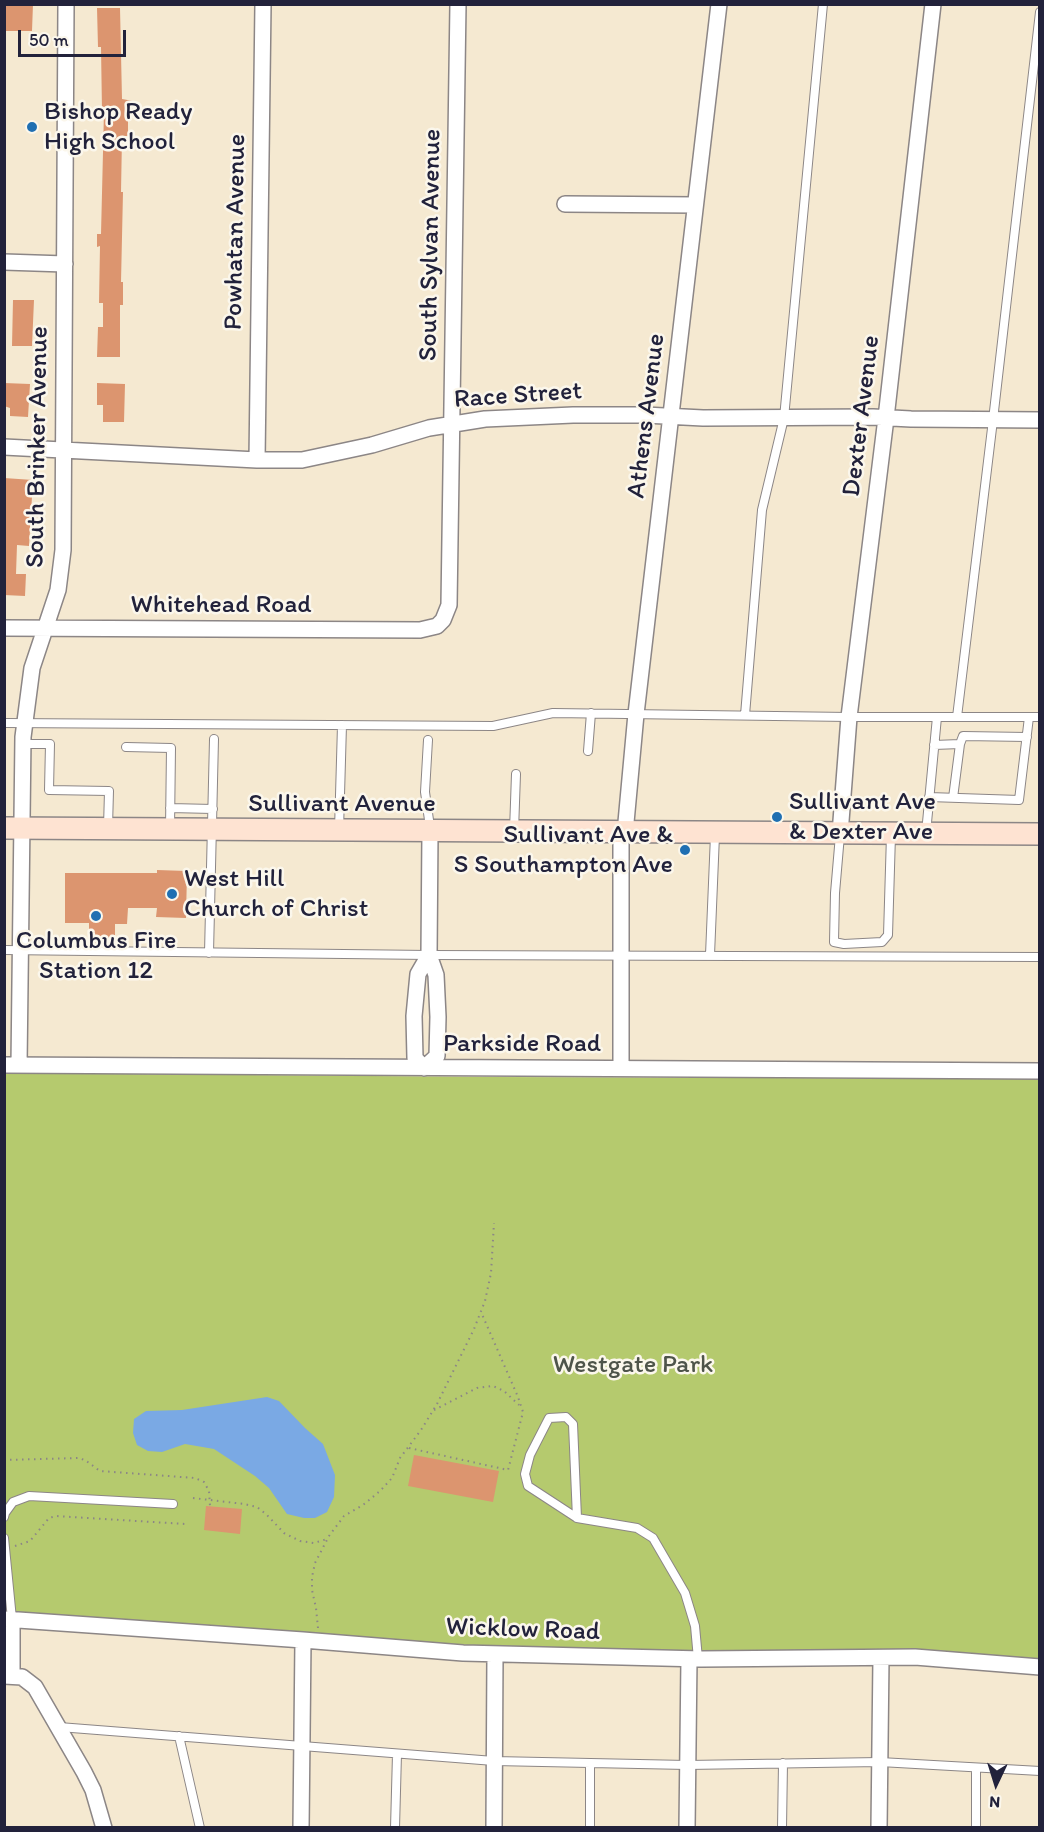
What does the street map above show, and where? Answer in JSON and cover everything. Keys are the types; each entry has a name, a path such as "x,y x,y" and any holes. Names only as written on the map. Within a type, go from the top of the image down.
{"main road":[{"name":"Sullivant Avenue","path":"14,829 108,829 170,819 213,820 339,831 1040,834"}],"street":[{"name":"South Brinker Avenue","path":"12,1065 21,950 14,829 32,668 58,590 63,550 66,4"},
{"name":"Powhatan Avenue","path":"257,460 263,4"},
{"name":"South Sylvan Avenue","path":"437,626 443,620 449,605 458,4"},
{"name":"Athens Avenue","path":"621,1068 623,833 718,4"},
{"name":"Dexter Avenue","path":"840,834 849,717 933,4"},
{"path":"565,204 695,205"},
{"path":"4,262 65,264"},
{"name":"Race Street","path":"4,447 257,460 302,460 372,445 429,428 485,419 573,415 1040,420"},
{"name":"Whitehead Road","path":"4,628 420,630 437,626"},
{"path":"429,955 418,974 414,1016 415,1058 424,1068 436,1056 438,1017 436,975 429,955 430,832"},
{"name":"Parkside Road","path":"12,1065 1040,1071"},
{"path":"8,1619 8,1676 22,1677 35,1687 93,1790 104,1827"},
{"name":"Wicklow Road","path":"8,1619 463,1653 694,1659 915,1657 1040,1667"},
{"path":"301,1827 303,1640"},
{"path":"494,1827 495,1654"},
{"path":"879,1827 882,1658"},
{"path":"687,1827 687,1765 694,1659"}],"lane":[{"path":"745,716 762,510 784,418 823,4"},
{"path":"957,717 1040,12"},
{"path":"4,723 493,726 553,713 1040,717"},
{"path":"588,751 591,713"},
{"path":"926,834 937,717"},
{"path":"930,797 1019,800 1029,717"},
{"path":"339,831 342,725"},
{"path":"953,798 963,736 1027,737"},
{"path":"209,953 214,739"},
{"path":"428,740 425,792 430,832"},
{"path":"23,744 50,744 49,790 108,791 108,829"},
{"path":"934,744 960,744"},
{"path":"126,747 171,748 170,819"},
{"path":"514,832 516,774"},
{"path":"710,955 715,833"},
{"path":"840,834 834,942 844,944 882,942 888,935 891,834"},
{"path":"4,950 429,955 1040,957"},
{"path":"577,1518 573,1424 566,1417 549,1418 530,1455 525,1474 528,1486 577,1518 637,1528 653,1538 685,1593 694,1626 694,1659"},
{"path":"4,1518 13,1502 29,1496 174,1504"},
{"path":"4,1538 8,1619"},
{"path":"57,1727 495,1761 687,1765 880,1762 1040,1771"},
{"path":"179,1736 200,1827"},
{"path":"395,1827 397,1754"},
{"path":"590,1763 590,1827"},
{"path":"782,1827 783,1764"},
{"path":"976,1768 976,1827"}],"path":[{"path":"318,1630 312,1577 315,1563 327,1539 344,1516 363,1505 392,1478 400,1458 433,1410 485,1301 491,1273 494,1223"},
{"path":"408,1448 508,1470 523,1412 481,1312"},
{"path":"433,1410 477,1388 493,1386 504,1391 521,1407"},
{"path":"4,1460 78,1458 100,1470 195,1478 204,1482 209,1491 210,1506"},
{"path":"193,1498 257,1507 284,1533 300,1541 314,1543 327,1539"},
{"path":"6,1550 30,1541 49,1518 56,1516 185,1524"}],"green space":[{"name":"Westgate Park","path":"5,1073 1039,1079 1039,1661 972,1653 912,1650 667,1653 536,1650 5,1613"}],"water":[{"path":"267,1397 279,1401 323,1444 335,1475 334,1497 327,1512 315,1518 287,1514 269,1488 214,1449 185,1444 162,1452 148,1451 137,1445 133,1433 134,1419 146,1411 182,1410"}],"building":[{"path":"4,4 33,4 32,31 4,31"},
{"path":"97,8 120,8 122,99 133,101 133,116 128,116 128,136 122,137 121,282 123,282 123,305 120,305 120,357 97,357 98,327 103,327 103,303 99,303 100,246 97,247 97,234 101,234 104,111 102,111 101,47 98,47"},
{"path":"13,300 34,300 32,346 12,346"},
{"path":"4,383 30,384 28,417 10,416 10,408 4,406"},
{"path":"97,383 125,384 124,422 103,422 103,405 97,405"},
{"path":"4,478 33,480 29,546 17,545 16,574 26,574 25,596 4,595"},
{"name":"Columbus Fire Station 12","path":"157,870 187,871 186,918 156,917 157,908 128,908 127,924 115,924 115,944 89,944 89,923 65,923 65,873 157,873"},
{"path":"414,1455 499,1471 493,1502 408,1486"},
{"path":"206,1506 242,1509 240,1534 204,1530"}],"place":[{"name":"Bishop Ready High School","path":"32,127"},
{"name":"Sullivant Ave & Dexter Ave","path":"777,817"},
{"name":"Sullivant Ave & S Southampton Ave","path":"685,850"},
{"name":"West Hill Church of Christ","path":"172,894"},
{"name":"Columbus Fire Station 12","path":"96,916"}]}
